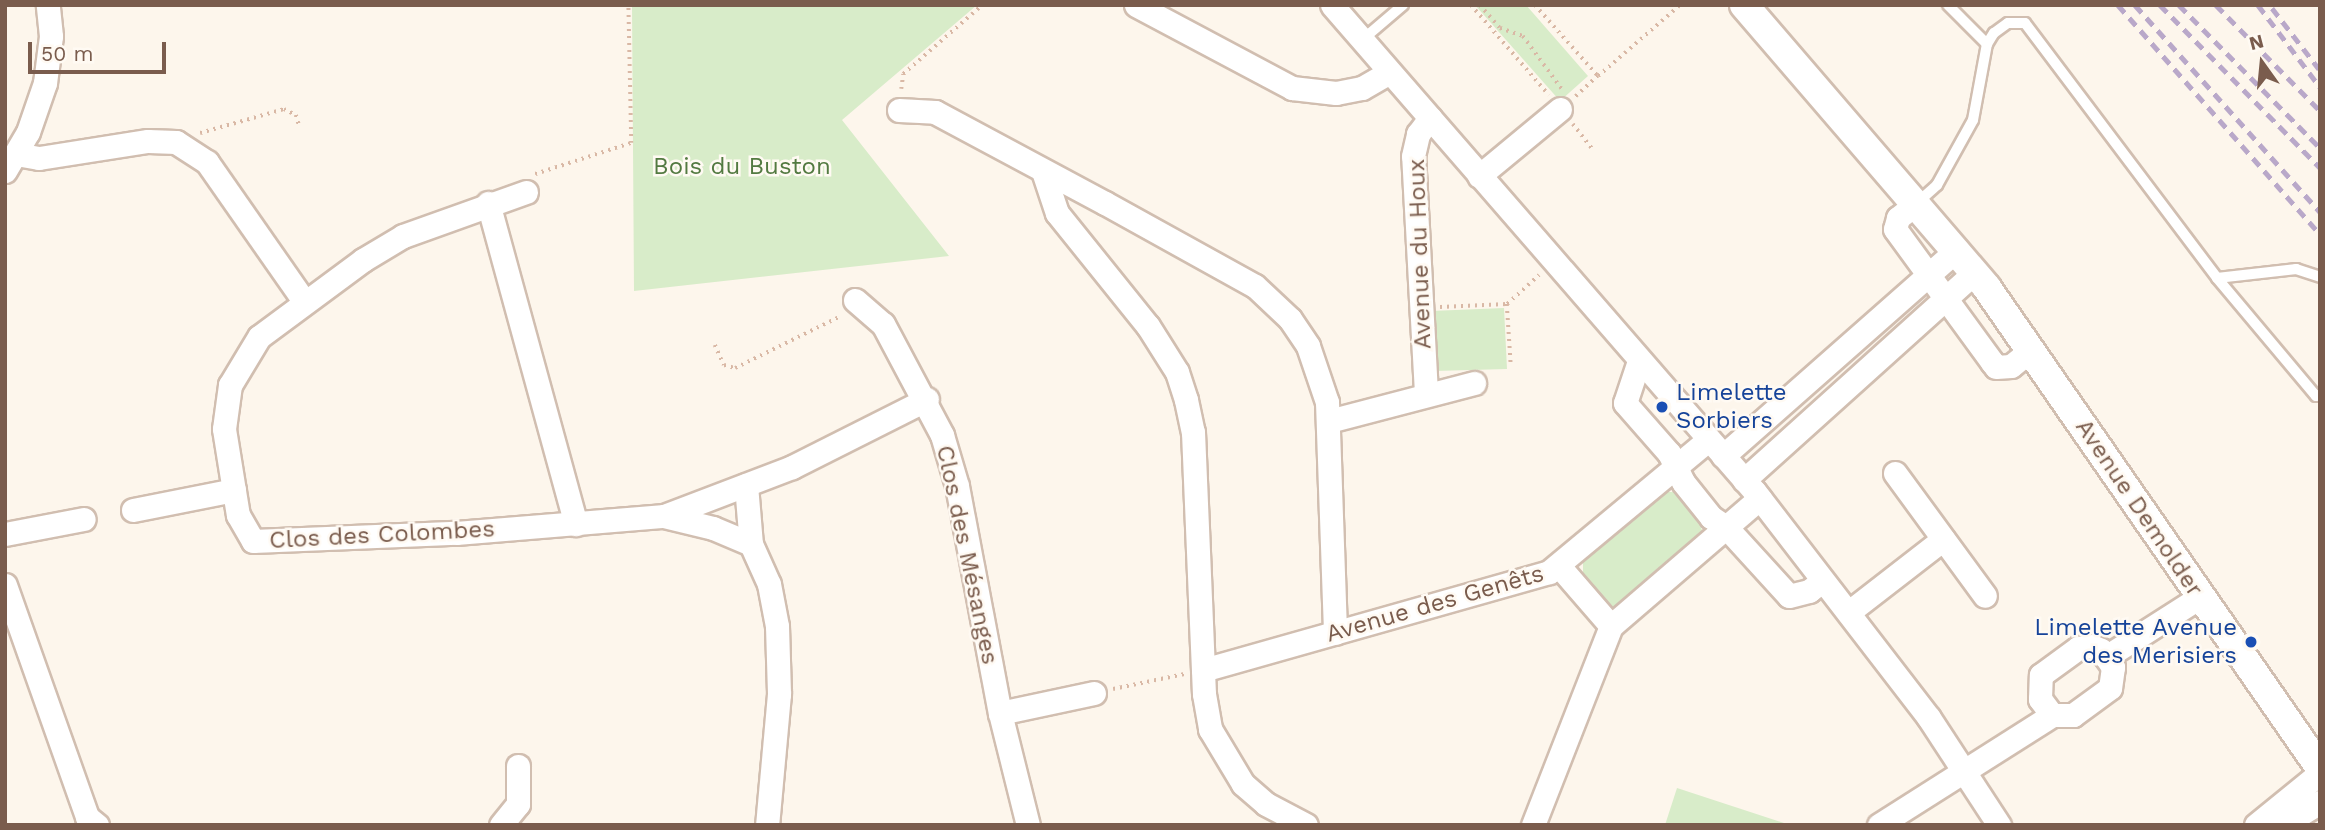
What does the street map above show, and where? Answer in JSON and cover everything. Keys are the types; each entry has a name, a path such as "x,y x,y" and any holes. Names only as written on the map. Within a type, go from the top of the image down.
{"street":[{"path":"10,163 46,83 50,49 48,5"},
{"path":"1136,5 1292,88 1314,93 1363,88 1388,73"},
{"path":"1167,5 1195,36"},
{"path":"1332,5 1388,73 1760,498 1822,581 1849,612 1965,772 1999,825"},
{"name":"Avenue Demolder","path":"1744,5 1975,272 2320,768"},
{"path":"1479,176 1566,105"},
{"path":"899,110 934,113 1267,294 1308,346 1329,421 1330,597 1335,633"},
{"name":"Avenue du Houx","path":"1426,393 1413,156 1418,134 1430,118"},
{"path":"10,163 148,141 176,142 207,162 228,198 304,301"},
{"path":"1043,171 1056,213 1148,326 1177,372 1186,400 1193,432 1206,717 1228,766 1266,804 1306,825"},
{"name":"Clos des Colombes","path":"526,192 488,203 403,236 304,301 259,337 230,385 224,429 243,527 253,541 264,542 609,522 664,516"},
{"path":"488,203 576,524"},
{"path":"1917,203 1898,218 1895,229 1926,275 1996,367 2011,366 2031,350"},
{"name":"Avenue des Genêts","path":"1203,670 1559,566 1676,464 1716,448 1957,250"},
{"path":"1744,480 1947,301 1975,272"},
{"name":"Clos des Mésanges","path":"858,303 883,324 927,399 957,486 1000,713 1028,825"},
{"path":"1639,361 1625,403 1676,464 1683,482 1711,517 1726,527 1789,596 1809,591 1822,581"},
{"path":"1329,421 1426,393 1474,383"},
{"path":"664,516 746,485 927,399"},
{"path":"1895,473 1985,596"},
{"path":"746,485 751,544 775,608 779,652 767,825"},
{"path":"133,510 234,490"},
{"path":"1534,825 1611,626 1760,498"},
{"path":"664,516 713,528 751,544"},
{"path":"5,534 84,519"},
{"path":"1849,612 1943,539"},
{"path":"1559,566 1611,626"},
{"path":"5,584 86,817 97,825"},
{"path":"2106,657 2200,597"},
{"path":"1879,825 2052,715 2073,715 2110,688 2113,667 2106,657 2092,646 2078,648 2040,675 2040,699 2052,715"},
{"path":"1000,713 1101,692"},
{"path":"501,825 518,804 518,766"},
{"path":"2256,825 2320,773"},
{"path":"2283,825 2320,802"}],"lane":[{"path":"1362,40 1403,5"},
{"path":"1948,5 1987,44"},
{"path":"1917,203 1937,185 1973,120 1987,44 2008,23 2033,28 2217,278 2316,396 2320,395"},
{"path":"2217,278 2296,269 2320,277"}],"path":[{"path":"526,192 537,171 631,142 628,5"},
{"path":"899,110 903,74 982,5"},
{"path":"1471,5 1566,105"},
{"path":"1480,5 1500,28 1523,36 1593,150"},
{"path":"1535,5 1598,76"},
{"path":"1566,105 1680,5"},
{"path":"176,142 284,109 296,115 299,125"},
{"path":"1421,304 1507,304 1543,271"},
{"path":"715,345 724,365 735,368 858,303"},
{"path":"1507,304 1511,366"},
{"path":"1101,692 1174,676"}],"green space":[{"name":"Bois du Buston","path":"632,5 977,5 842,120 949,256 634,291"},
{"path":"1475,5 1526,5 1588,76 1560,101"},
{"path":"1504,308 1507,369 1434,371 1431,311"},
{"path":"1666,492 1673,492 1698,519 1704,536 1618,609 1612,609 1583,575 1583,562"},
{"path":"1677,788 1790,825 1665,825"}],"railway":[{"path":"2118,5 2320,234"},
{"path":"2135,5 2320,212"},
{"path":"2160,5 2320,168"},
{"path":"2179,5 2320,148"},
{"path":"2216,5 2320,111"},
{"path":"2258,5 2320,87"},
{"path":"2272,8 2319,69"}],"place":[{"name":"Limelette Sorbiers","path":"1662,407"},
{"name":"Limelette Avenue des Merisiers","path":"2251,642"}]}
